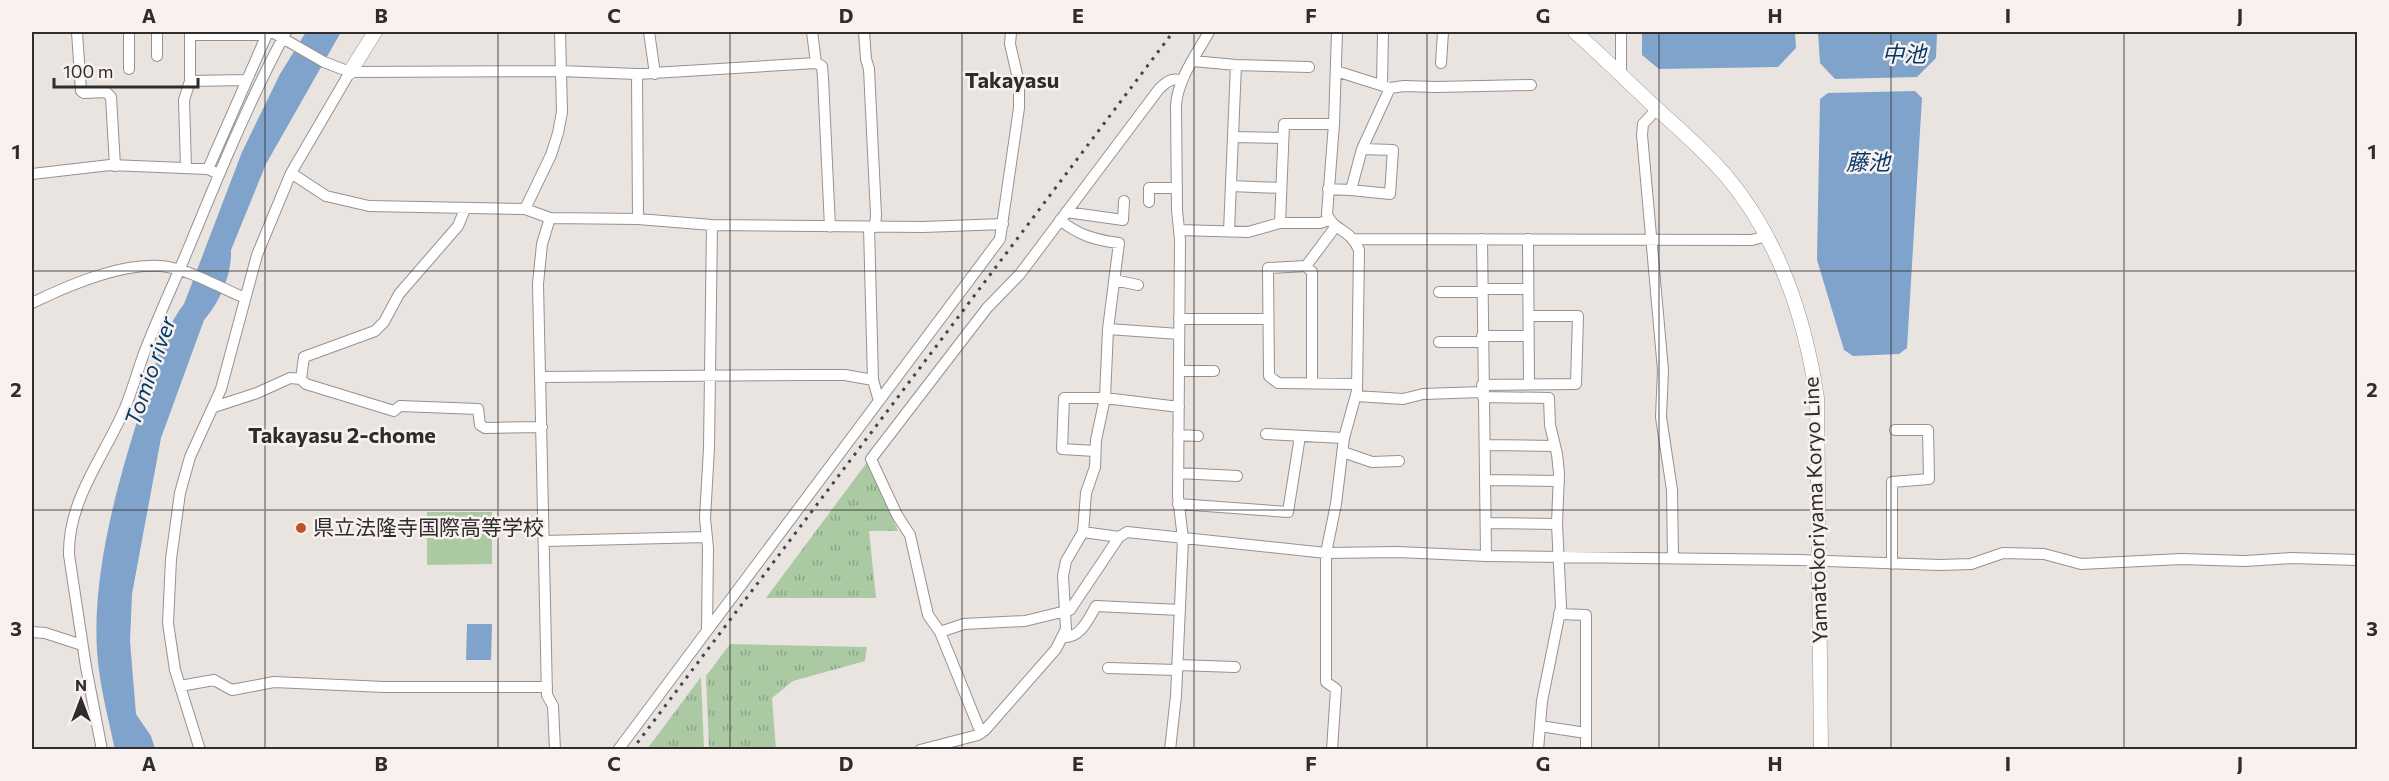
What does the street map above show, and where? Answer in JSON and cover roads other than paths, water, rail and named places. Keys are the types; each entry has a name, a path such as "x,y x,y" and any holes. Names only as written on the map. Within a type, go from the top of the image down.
{"main road":[{"path":"350,72 375,32"},
{"name":"Yamatokoriyama Koryo Line","path":"1575,32 1657,109 1685,132 1728,178 1766,236 1797,305 1814,375 1818,438 1821,750"}],"street":[{"path":"77,32 81,91 84,93 106,92 111,97 115,166"},
{"path":"129,32 129,69"},
{"path":"156,32 156,56"},
{"path":"525,209 551,154 558,133 562,112 560,32"},
{"path":"649,32 655,74"},
{"path":"812,32 816,63"},
{"path":"864,32 869,69 876,215 872,227 873,380 879,401"},
{"path":"618,750 1000,239 1018,108 1019,83 1010,44 1011,32"},
{"path":"1170,750 1178,667 1183,539 1178,504 1179,230 1176,105 1182,81 1209,32"},
{"path":"1332,750 1336,689 1326,682 1326,553 1334,521 1344,438 1356,396 1359,250 1354,239 1332,223 1327,214 1334,124 1337,32"},
{"path":"1351,190 1362,149 1386,86 1383,32"},
{"path":"1441,63 1443,32"},
{"path":"1621,74 1622,32"},
{"path":"186,168 184,100 190,81 190,33 268,33 285,37 324,62 350,72 560,71 655,74 816,63 822,66 830,227"},
{"path":"208,169 268,33"},
{"path":"102,750 82,645 69,555 74,513 94,466 120,421 143,356 181,271 219,174 255,93 285,37"},
{"path":"1193,61 1309,68"},
{"path":"1230,231 1236,65"},
{"path":"1336,71 1386,86 1531,85"},
{"path":"200,750 180,686 168,623 172,550 180,494 190,457 221,389 241,296 257,255 291,173 350,72"},
{"path":"637,74 639,219"},
{"path":"981,733 940,632 926,607 910,535 897,515 872,459 987,308 1020,274 1158,89 1168,80 1176,78 1182,81"},
{"path":"190,81 246,80"},
{"path":"1657,109 1643,124 1642,135 1663,370 1661,417 1672,490 1673,558"},
{"path":"1280,223 1284,124 1334,124"},
{"path":"1233,137 1283,138"},
{"path":"1328,189 1390,194 1393,150 1362,149"},
{"path":"32,174 115,166 208,169 219,174"},
{"path":"291,173 326,196 369,206 525,209 550,218 639,219 712,225 872,227 1003,224"},
{"path":"1231,186 1281,188"},
{"path":"1149,202 1149,188 1177,188"},
{"path":"1063,216 1123,220 1124,201"},
{"path":"301,379 304,357 375,331 384,322 399,294 458,226 465,209"},
{"path":"920,750 981,733 1056,649 1065,629 1063,576 1066,561 1083,532 1086,493 1095,467 1095,451 1105,398 1108,329 1119,243 1088,238 1074,232 1063,216"},
{"path":"550,218 542,244 537,284 547,695 553,706 555,750"},
{"path":"1179,230 1248,232 1280,223 1332,223"},
{"path":"1306,266 1332,223"},
{"path":"707,631 705,518 711,375 712,225"},
{"path":"1354,239 1752,240 1766,236"},
{"path":"1482,239 1482,391 1486,480 1486,556"},
{"path":"1528,239 1529,384"},
{"path":"32,303 78,284 128,269 154,266 181,271 241,296"},
{"path":"1306,266 1268,268 1269,376 1278,383 1357,384"},
{"path":"1306,266 1312,273 1312,383"},
{"path":"1114,280 1138,285"},
{"path":"1439,292 1528,289"},
{"path":"1356,396 1403,399 1424,394 1482,391 1529,384 1576,384 1578,316 1529,316"},
{"path":"1179,319 1269,319"},
{"path":"1108,329 1179,334"},
{"path":"1439,342 1529,336"},
{"path":"1179,371 1214,371"},
{"path":"541,377 845,375 873,380"},
{"path":"214,407 257,393 290,378 301,379 306,384 394,411 400,406 478,409 480,425 485,428 542,427"},
{"path":"1482,391 1549,398 1550,425 1556,446 1559,481 1557,524 1561,596 1542,701 1538,750"},
{"path":"1095,451 1062,449 1064,398 1105,398 1179,407"},
{"path":"1892,564 1892,482 1929,479 1928,426 1895,430"},
{"path":"1266,434 1344,438"},
{"path":"1178,435 1198,436"},
{"path":"1178,504 1288,512 1299,436"},
{"path":"1485,446 1556,446"},
{"path":"1342,452 1372,462 1399,461"},
{"path":"1178,473 1237,476"},
{"path":"1486,480 1559,481"},
{"path":"1486,524 1557,524"},
{"path":"1083,532 1119,537"},
{"path":"940,632 964,624 1024,621 1070,610 1119,537 1127,532 1326,553 1398,552 1558,558 1673,558 1959,565 1971,564 2003,553 2044,554 2081,564 2181,559 2358,560"},
{"path":"544,541 707,537"},
{"path":"1062,637 1070,638 1077,633 1096,606 1180,610"},
{"path":"1559,614 1586,615 1586,750"},
{"path":"32,632 45,633 82,645"},
{"path":"1108,668 1234,667"},
{"path":"180,686 214,680 232,690 274,682 384,687 547,687"},
{"path":"1540,726 1586,733"}],"water":[{"path":"306,32 341,32 266,164 231,250 224,287 204,320 161,438 132,594 130,641 136,714 151,736 155,749 115,750 100,675 97,619 103,554 126,457 156,360 171,325 184,304 242,152 280,74"},
{"path":"1642,32 1795,32 1796,48 1778,67 1659,69 1642,55"},
{"name":"中池","path":"1818,32 1937,32 1936,58 1917,77 1835,79 1820,63"},
{"name":"藤池","path":"1915,91 1922,98 1907,348 1899,354 1853,356 1844,350 1817,260 1820,99 1828,93"},
{"path":"467,624 492,624 491,660 466,660"}],"railway":[{"path":"632,750 1173,32"}],"place":[{"name":"県立法隆寺国際高等学校","path":"301,528"}],"district":[{"name":"Takayasu","path":"1012,80"},
{"name":"Takayasu 2-chome","path":"342,435"}],"water label":[{"name":"Tomio river","path":"150,371"}]}
